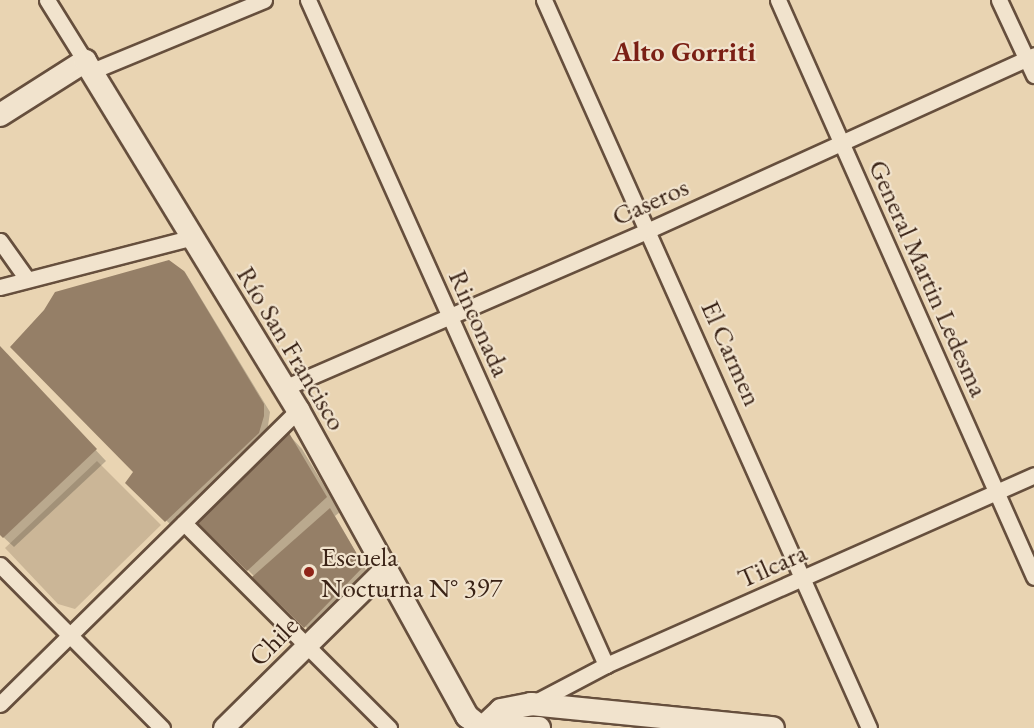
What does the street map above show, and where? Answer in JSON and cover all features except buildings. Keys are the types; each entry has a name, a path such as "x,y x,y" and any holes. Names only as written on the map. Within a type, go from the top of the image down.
{"main road":[{"path":"0,115 88,66"},
{"name":"Río San Francisco","path":"88,66 190,238 298,410 387,567 467,716 482,728"},
{"path":"482,728 501,710 531,704 772,728"},
{"path":"482,728 539,728"}],"street":[{"name":"Río San Francisco","path":"47,0 88,66"},
{"path":"88,66 264,0"},
{"name":"Rinconada","path":"308,0 606,665"},
{"name":"El Carmen","path":"544,0 649,230 869,728"},
{"name":"General Martin Ledesma","path":"778,0 1034,577"},
{"path":"999,0 1030,57 1034,75"},
{"name":"Caseros","path":"284,388 649,230 1030,57"},
{"path":"0,287 190,238"},
{"path":"0,241 27,279"},
{"path":"0,704 298,410"},
{"name":"Tilcara","path":"531,704 606,665 1034,475"},
{"path":"184,523 389,728"},
{"path":"0,566 162,728"},
{"name":"Chile","path":"224,728 387,567"}],"shaded area":[{"path":"97,461 161,525 75,609 58,604 5,548"}],"place":[{"name":"Escuela Nocturna N° 397","path":"309,572"}],"district":[{"name":"Alto Gorriti","path":"684,51"}]}
